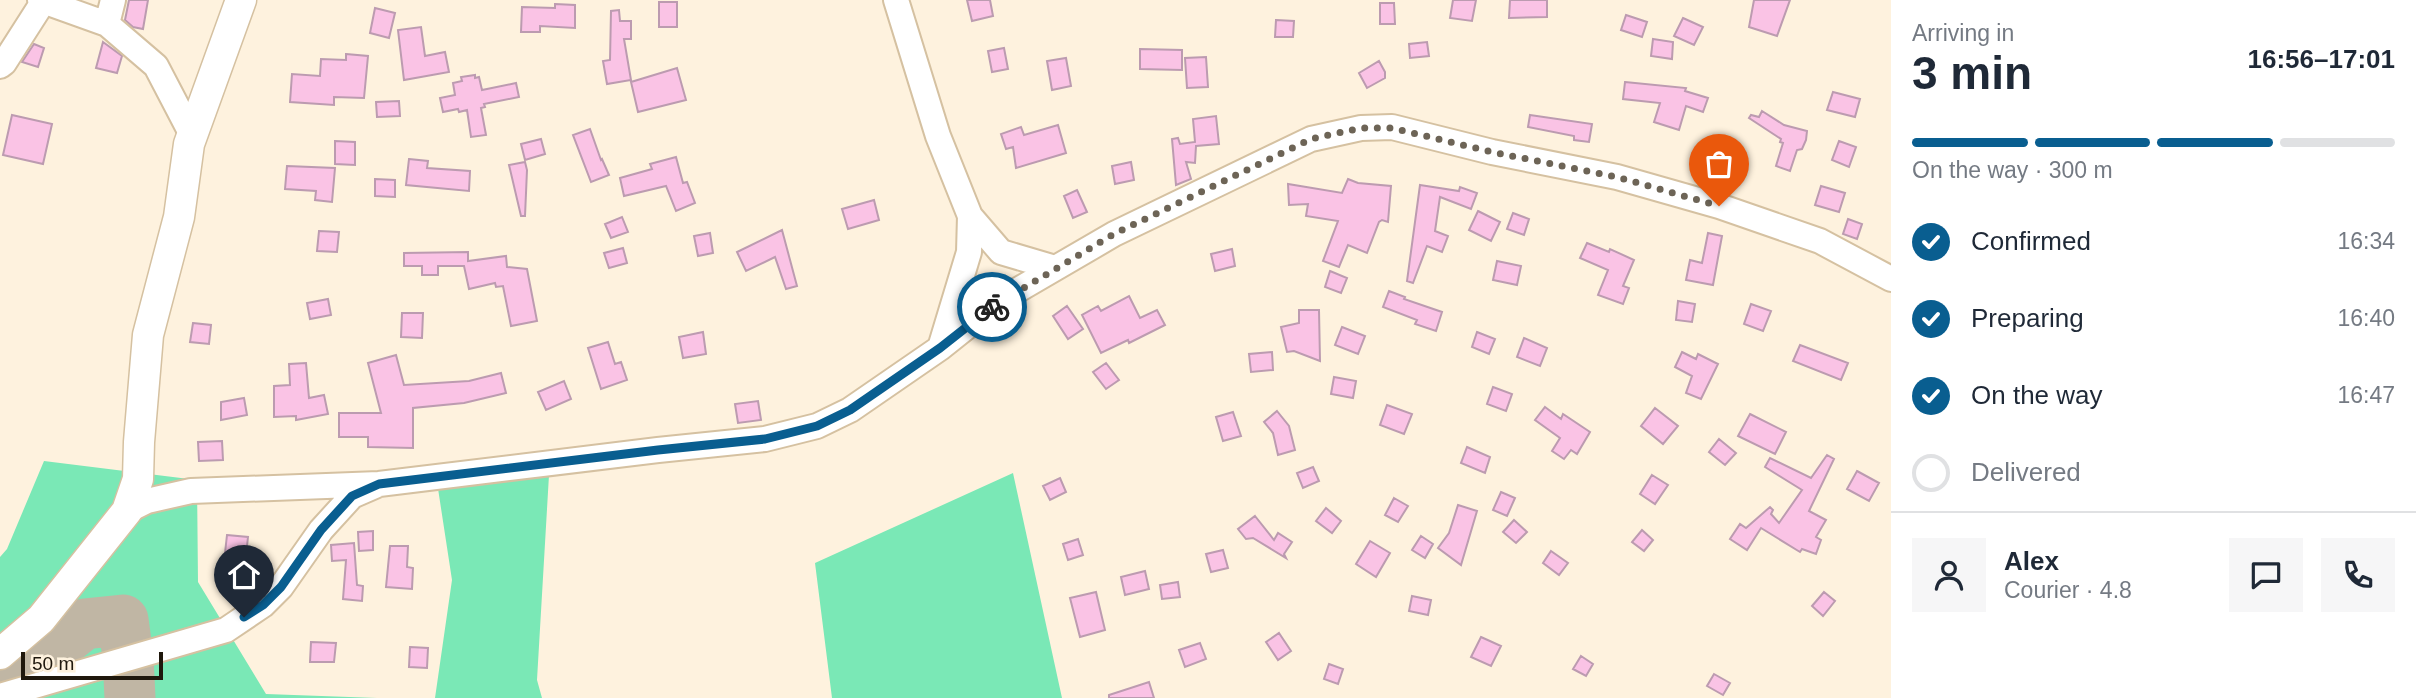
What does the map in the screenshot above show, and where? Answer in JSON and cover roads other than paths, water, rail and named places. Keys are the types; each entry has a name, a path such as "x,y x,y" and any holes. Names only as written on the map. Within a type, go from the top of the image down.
{"main road":[{"path":"0,654 41,619 127,511 138,479 148,335 179,217 189,144 241,0"}],"street":[{"path":"107,24 113,0"},
{"path":"896,0 938,135 970,216 1001,252 1055,268"},
{"path":"0,66 5,63 42,1 107,24 156,66 192,135"},
{"path":"127,511 147,501 191,491 379,484 765,439 817,426 850,410 940,348 999,301 1114,234 1311,139 1361,128 1392,128 1492,152 1617,177 1719,206 1820,241 1891,279"},
{"path":"940,348 969,252 970,216"},
{"path":"0,696 226,630 263,605 281,587 321,530 352,496 379,484"}]}
